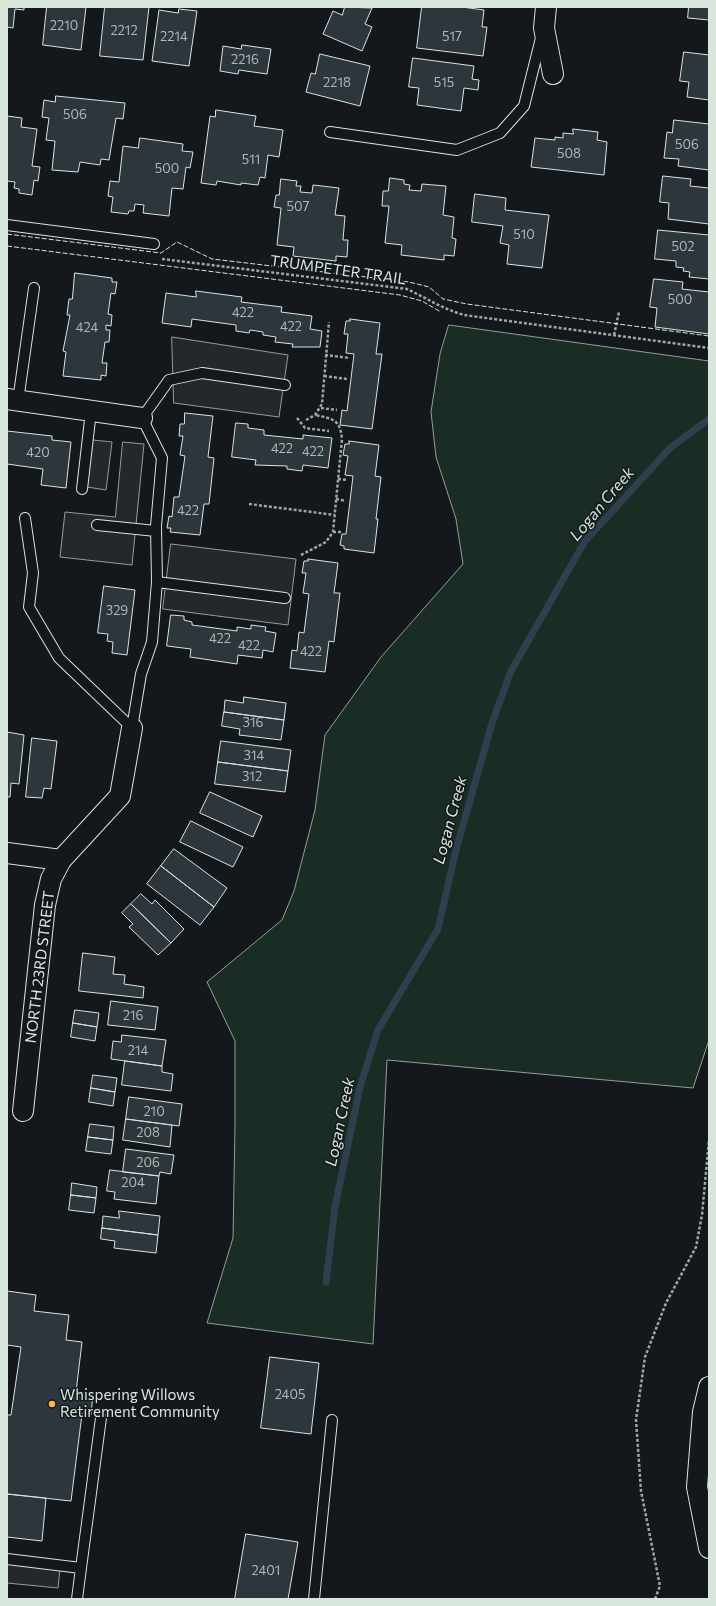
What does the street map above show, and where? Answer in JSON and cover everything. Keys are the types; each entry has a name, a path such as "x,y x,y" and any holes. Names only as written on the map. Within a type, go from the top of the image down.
{"street":[{"path":"546,7 544,28 553,74"},
{"path":"12,400 142,418"},
{"name":"NORTH 23RD STREET","path":"23,1111 45,905 51,878 61,860 120,796 132,728"},
{"path":"7,853 61,860"},
{"path":"709,1387 704,1412 697,1487 709,1548"}],"lane":[{"path":"330,132 457,150 500,133 524,106 544,28"},
{"path":"7,225 154,244"},
{"path":"12,400 34,288"},
{"path":"132,728 141,672 152,642 157,582 156,531 162,458 142,418 169,380 202,373 285,385"},
{"path":"82,488 91,411"},
{"path":"25,518 33,573 29,607 59,658 132,728"},
{"path":"97,525 156,531"},
{"path":"157,582 284,598"},
{"path":"77,1599 100,1418"},
{"path":"314,1599 332,1420"},
{"path":"7,1559 81,1568"}],"path":[{"name":"TRUMPETER TRAIL","path":"156,258 406,289 429,299 446,310 464,315 709,348"},
{"path":"614,335 619,312"},
{"path":"306,420 315,415 321,408 329,322"},
{"path":"325,355 350,358"},
{"path":"324,376 347,379"},
{"path":"321,408 338,410"},
{"path":"301,555 326,542 333,532 342,439 341,429 333,419 315,415"},
{"path":"297,418 305,428 329,431"},
{"path":"338,479 348,480"},
{"path":"336,499 346,501"},
{"path":"249,504 334,515"},
{"path":"333,532 343,532"},
{"path":"655,1599 660,1586 640,1491 636,1420 645,1357 666,1303 696,1247 702,1215 709,1140"}],"green space":[{"path":"449,325 709,361 709,1040 693,1088 387,1060 373,1344 207,1323 233,1238 235,1041 207,982 282,920 294,891 315,810 325,735 381,657 463,564 456,519 436,457 431,412 440,354"}],"shaded area":[{"path":"172,337 288,355 279,417 174,403"},
{"path":"93,440 112,442 106,490 87,487"},
{"path":"123,442 144,444 132,565 60,557 65,512 115,517"},
{"path":"171,544 296,559 288,625 163,609"},
{"path":"7,1564 60,1569 58,1588 7,1583"}],"building":[{"path":"7,7 24,7 24,10 15,9 13,28 7,27"},
{"path":"47,7 86,7 81,50 43,45"},
{"path":"105,7 149,7 143,60 100,56"},
{"path":"345,7 372,8 365,24 372,27 362,51 323,34 333,11 342,15"},
{"path":"422,7 462,7 484,10 482,27 487,27 483,56 417,48"},
{"path":"689,7 709,7 709,20 688,18"},
{"path":"179,9 197,11 189,66 152,61 159,10 178,13"},
{"path":"242,45 271,49 267,74 239,70 238,74 220,71 223,46 241,49"},
{"path":"684,52 709,55 709,100 687,97 689,82 680,81"},
{"path":"320,54 370,66 360,106 306,92 311,73 315,74"},
{"path":"413,58 474,66 472,79 479,80 478,90 464,88 461,111 417,105 419,88 409,87"},
{"path":"56,96 125,103 123,119 116,118 109,160 101,159 100,165 80,162 78,172 52,170 55,141 46,140 49,118 42,117 44,100 55,102"},
{"path":"216,110 256,116 254,126 283,130 279,157 268,155 265,178 260,177 258,185 241,183 241,185 217,181 216,185 201,183 210,116 215,117"},
{"path":"7,116 22,118 21,127 37,129 32,166 40,167 38,181 34,180 32,195 19,193 19,189 14,188 15,182 7,181"},
{"path":"674,120 709,124 709,170 678,166 679,159 664,158 667,132 672,133"},
{"path":"573,129 598,132 597,140 607,142 604,175 531,167 535,138 555,140 555,137 563,138 563,133 573,134"},
{"path":"140,138 183,144 182,151 193,152 190,168 186,167 183,189 172,188 169,216 143,213 144,205 135,204 134,211 129,211 128,214 111,212 113,197 108,196 110,181 119,182 123,146 138,148"},
{"path":"663,176 691,179 690,186 709,188 709,224 668,219 669,203 660,202"},
{"path":"390,178 404,180 404,184 410,185 409,190 421,191 422,184 446,186 443,215 454,217 452,238 456,239 454,256 444,255 444,260 401,255 402,245 385,243 389,206 382,206 383,191 388,191"},
{"path":"281,179 297,181 296,186 301,186 300,192 312,193 313,185 339,188 335,215 345,216 343,240 348,240 347,257 336,256 336,261 293,256 294,247 277,245 281,208 274,207 276,195 279,195"},
{"path":"475,194 506,198 505,210 549,215 542,268 507,264 509,245 500,243 503,226 472,222"},
{"path":"658,230 709,235 709,279 689,277 690,272 683,271 684,268 676,267 676,261 655,259"},
{"path":"75,273 112,278 112,282 117,282 115,294 111,293 108,314 112,315 111,326 106,325 106,330 110,330 109,342 105,342 102,363 107,363 106,376 101,375 101,380 63,376 66,352 63,351 70,315 67,315 69,299 72,299"},
{"path":"654,279 683,282 682,289 709,292 709,334 655,327 657,308 650,307"},
{"path":"196,291 242,297 241,302 282,307 281,312 312,316 310,329 322,331 320,347 292,347 293,344 275,342 276,337 263,335 263,332 250,330 249,333 236,331 236,325 192,319 191,327 162,323 166,293 196,297"},
{"path":"350,319 380,323 376,354 382,354 372,429 340,425 342,410 347,411 354,354 346,353 348,334 344,334 346,321 350,321"},
{"path":"185,413 213,416 208,457 214,458 209,504 204,504 200,535 170,532 171,528 167,528 169,516 172,517 174,497 179,497 185,456 180,455 183,436 179,436 180,424 184,424"},
{"path":"236,423 248,424 248,428 264,430 264,435 303,439 303,435 332,438 328,468 303,465 302,471 287,469 287,466 255,465 256,460 232,457"},
{"path":"7,431 52,436 52,440 71,442 66,488 41,485 43,469 7,464"},
{"path":"349,441 379,445 375,476 381,477 374,553 344,549 344,546 340,545 342,534 346,534 353,476 345,475 348,456 343,455 345,444 349,444"},
{"path":"308,559 338,563 334,593 340,593 334,642 329,641 325,672 290,668 292,650 297,651 299,632 304,633 309,594 303,593 306,573 302,573 304,561 308,561"},
{"path":"104,586 135,590 127,655 112,653 113,642 107,641 108,634 98,633"},
{"path":"171,615 184,616 184,620 192,622 192,625 237,631 237,627 251,629 251,625 266,627 265,631 276,633 273,652 263,650 262,658 238,655 237,664 190,657 191,649 167,646"},
{"path":"244,697 286,703 284,720 224,712 225,700 243,703"},
{"path":"224,712 284,720 281,740 239,735 240,729 222,726"},
{"path":"7,732 24,735 19,784 11,783 10,797 7,797"},
{"path":"32,738 57,741 51,789 44,788 42,798 26,797"},
{"path":"221,741 291,750 288,771 218,762"},
{"path":"218,762 288,771 285,792 215,784"},
{"path":"210,792 262,816 253,837 200,813"},
{"path":"191,821 243,847 233,867 180,842"},
{"path":"174,849 227,888 214,907 161,866"},
{"path":"161,866 214,907 200,925 147,884"},
{"path":"141,894 152,904 155,900 184,929 171,943 131,904"},
{"path":"131,904 171,943 158,955 129,927 133,924 122,913"},
{"path":"83,953 115,957 113,974 125,975 124,984 144,987 143,998 79,991"},
{"path":"111,1001 158,1007 155,1030 108,1025"},
{"path":"75,1010 99,1013 97,1027 73,1023"},
{"path":"73,1023 97,1027 95,1041 71,1037"},
{"path":"122,1035 166,1040 162,1066 111,1059 113,1041 121,1042"},
{"path":"125,1061 162,1066 162,1072 173,1074 171,1091 122,1085"},
{"path":"93,1075 117,1078 115,1092 91,1088"},
{"path":"91,1088 115,1092 113,1106 89,1102"},
{"path":"129,1097 182,1104 179,1126 126,1119"},
{"path":"126,1119 172,1125 170,1147 123,1140"},
{"path":"90,1124 114,1127 113,1140 88,1137"},
{"path":"88,1137 113,1140 111,1154 86,1151"},
{"path":"126,1149 174,1155 171,1174 160,1172 159,1176 123,1172"},
{"path":"110,1170 159,1176 156,1204 114,1199 115,1192 107,1191"},
{"path":"72,1183 97,1187 96,1198 71,1195"},
{"path":"71,1195 96,1198 94,1213 69,1210"},
{"path":"119,1211 160,1216 158,1235 102,1228 103,1216 119,1218"},
{"path":"102,1228 158,1235 156,1253 114,1248 115,1241 101,1239"},
{"name":"Whispering Willows Retirement Community","path":"7,1291 36,1295 34,1311 69,1315 66,1340 82,1342 76,1392 93,1394 91,1415 82,1414 71,1501 7,1494 7,1415 11,1415 21,1347 7,1345"},
{"path":"270,1357 319,1363 311,1434 261,1428"},
{"path":"7,1494 46,1498 42,1541 7,1537"},
{"path":"246,1534 298,1542 288,1599 235,1599"}],"waterway":[{"name":"Logan Creek","path":"326,1282 335,1207 360,1087 378,1030 438,929 456,850 492,723 511,671 585,541 670,448 709,419"}],"fence":[{"path":"7,234 161,253 177,242 212,259 409,282 429,287 443,299 467,304 709,336"},
{"path":"7,246 400,295 422,301 441,312"}],"place":[{"name":"Whispering Willows Retirement Community","path":"52,1404"}]}
